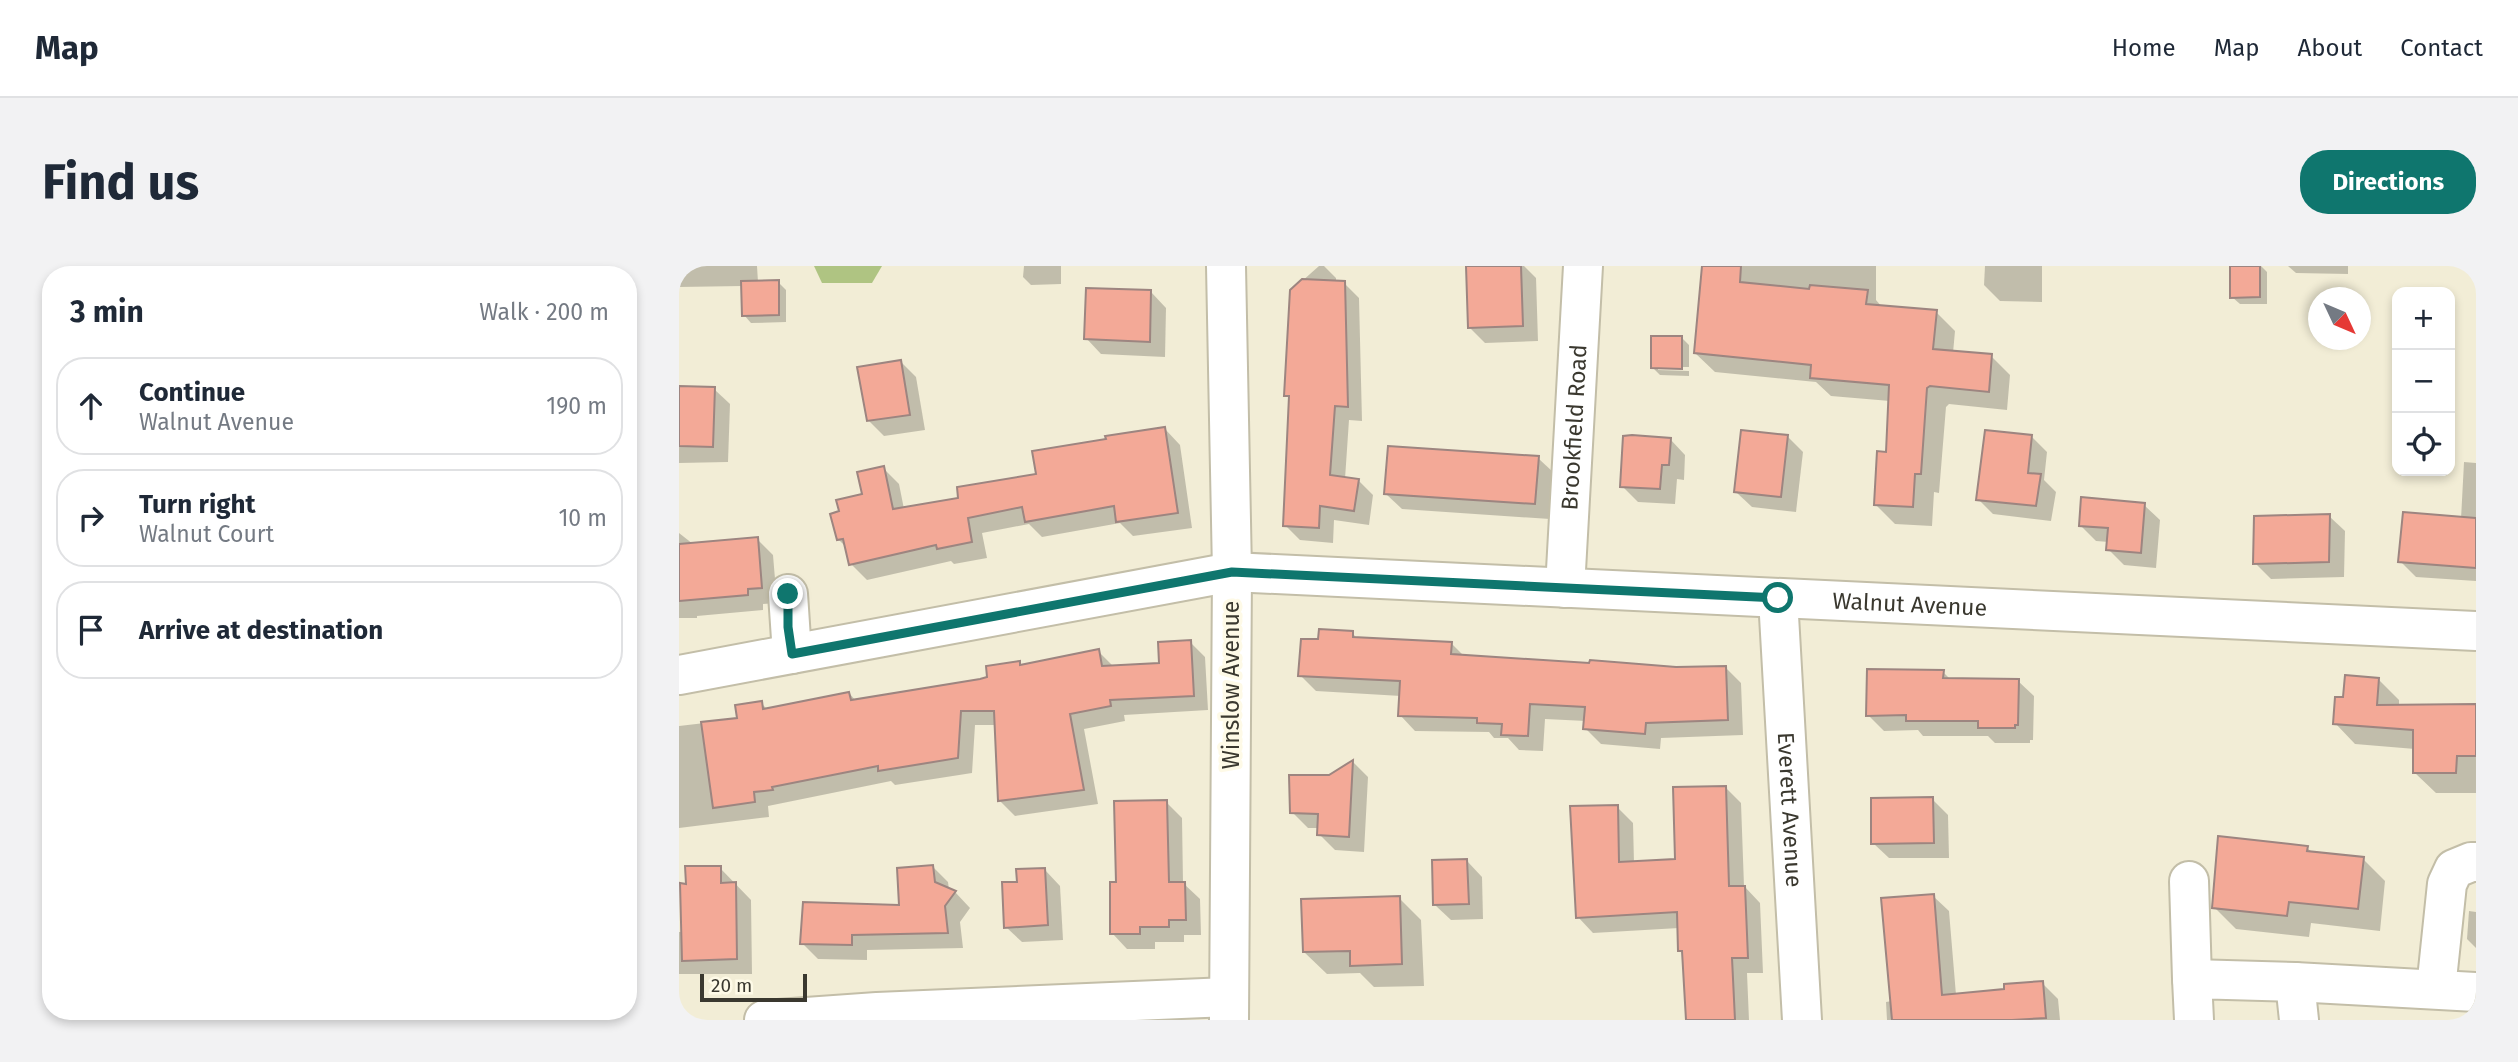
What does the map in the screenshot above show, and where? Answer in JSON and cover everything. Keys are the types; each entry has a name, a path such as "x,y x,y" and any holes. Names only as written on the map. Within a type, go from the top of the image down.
{"street":[{"name":"Winslow Avenue","path":"1226,266 1232,572 1229,1008"},
{"name":"Brookfield Road","path":"1565,588 1583,266"},
{"name":"Walnut Avenue","path":"679,675 1232,572 2476,631"},
{"path":"788,594 788,627 792,654"},
{"name":"Everett Avenue","path":"1778,598 1802,1020"},
{"path":"2436,989 2447,884 2454,869 2476,862"},
{"path":"2189,881 2194,1020"},
{"path":"2192,979 2476,992"},
{"path":"2295,982 2299,1020"},
{"path":"764,1020 877,1012 1229,1008"}],"green space":[{"path":"814,266 882,266 872,283 822,283"}],"building":[{"path":"1466,266 1521,266 1523,326 1468,328"},
{"path":"1702,266 1741,266 1740,282 1809,289 1810,285 1868,290 1866,304 1937,310 1933,349 1992,354 1989,392 1930,386 1927,388 1921,474 1915,474 1913,507 1874,505 1877,451 1886,452 1889,385 1810,378 1811,365 1694,353"},
{"path":"2230,266 2260,266 2260,297 2230,298"},
{"path":"1302,279 1345,281 1348,407 1335,406 1330,475 1359,479 1354,511 1320,506 1319,528 1283,526 1289,396 1284,396 1290,290"},
{"path":"779,280 779,315 742,316 741,281"},
{"path":"1086,288 1151,290 1150,342 1084,339"},
{"path":"1651,336 1682,336 1682,369 1651,368"},
{"path":"901,360 910,415 867,421 857,367"},
{"path":"679,386 715,387 713,447 679,446"},
{"path":"1165,427 1178,513 1116,522 1114,506 1025,522 1022,507 968,518 972,542 937,549 936,545 849,565 843,539 837,540 830,514 839,511 836,500 862,494 857,472 884,466 893,509 958,498 957,487 1036,474 1032,451"},
{"path":"1741,430 1788,435 1781,497 1734,492"},
{"path":"1985,430 2032,435 2028,473 2041,474 2036,506 1976,500"},
{"path":"1623,436 1671,438 1669,465 1662,465 1660,489 1620,487"},
{"path":"1388,446 1539,456 1535,504 1384,494"},
{"path":"2081,497 2145,503 2141,553 2106,550 2108,528 2079,526"},
{"path":"2403,512 2476,518 2476,568 2398,562"},
{"path":"2330,514 2329,562 2253,564 2254,516"},
{"path":"758,537 762,588 748,589 748,595 679,601 679,544"},
{"path":"1319,629 1353,631 1353,637 1452,642 1451,654 1676,667 1726,666 1728,720 1646,723 1645,734 1583,729 1585,707 1530,704 1528,736 1501,735 1502,724 1477,723 1477,718 1398,716 1400,681 1298,676 1301,639 1318,639"},
{"path":"1191,640 1194,696 1110,700 1111,706 1070,714 1084,790 998,801 994,711 961,711 958,758 878,771 878,766 772,787 773,790 754,792 755,802 713,808 701,722 737,718 735,705 762,701 763,709 849,692 851,700 980,679 987,677 986,666 1020,661 1020,665 1099,649 1102,666 1159,663 1158,642"},
{"path":"1867,669 1944,670 1943,678 2019,679 2018,725 2015,725 2015,728 1978,728 1978,721 1906,721 1906,715 1866,716"},
{"path":"2345,675 2379,678 2377,705 2476,704 2476,756 2457,756 2456,773 2413,773 2413,730 2333,724 2335,697 2343,697"},
{"path":"1353,760 1349,837 1317,835 1318,814 1290,813 1289,775 1329,775"},
{"path":"1726,786 1729,886 1745,886 1748,958 1732,958 1735,1020 1686,1020 1682,951 1678,951 1677,912 1576,918 1570,806 1618,805 1619,862 1675,859 1673,787"},
{"path":"1933,797 1934,843 1871,844 1871,798"},
{"path":"1167,800 1169,882 1185,882 1186,920 1169,920 1169,927 1140,927 1140,934 1110,934 1110,882 1116,882 1114,801"},
{"path":"2218,836 2308,846 2307,851 2364,857 2358,909 2289,902 2287,916 2212,908"},
{"path":"1467,859 1469,904 1433,905 1432,860"},
{"path":"933,865 935,882 956,891 945,906 948,933 852,935 852,945 800,944 803,902 899,905 897,868"},
{"path":"685,866 721,866 721,883 736,882 737,959 682,961 680,883 686,884"},
{"path":"1045,868 1048,925 1004,928 1002,882 1017,882 1016,869"},
{"path":"1934,894 1942,995 2004,989 2004,984 2043,981 2046,1018 1892,1020 1881,898"},
{"path":"1400,896 1402,964 1350,966 1350,951 1303,952 1301,899"}],"route":[{"path":"788,594 788,627 792,654 1232,572 1778,598"}]}
